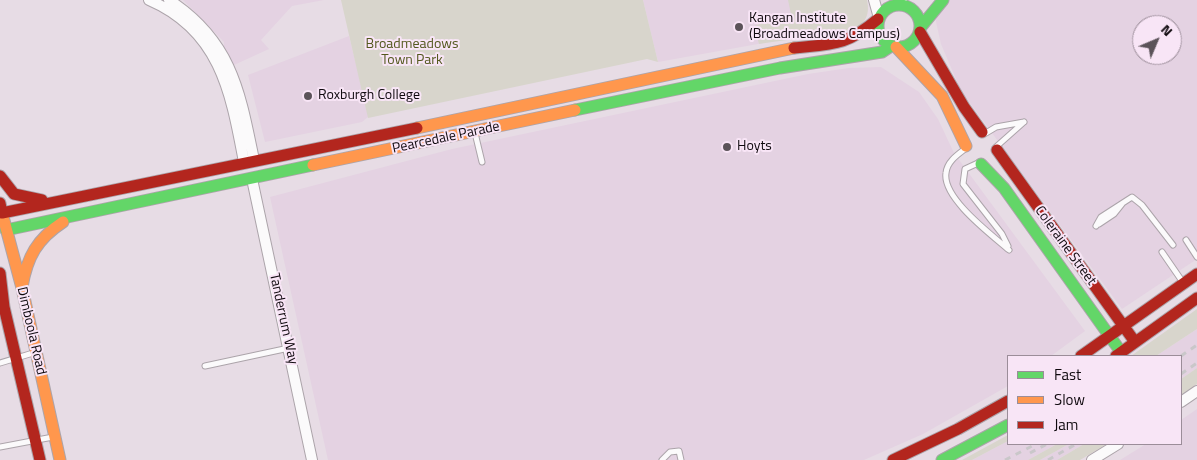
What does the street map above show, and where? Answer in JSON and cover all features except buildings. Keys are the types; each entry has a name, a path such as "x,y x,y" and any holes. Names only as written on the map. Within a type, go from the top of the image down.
{"street":[{"name":"Tanderrum Way","path":"149,0 171,12 191,29 218,65 233,105 249,161"},
{"name":"Tanderrum Way","path":"169,0 197,23 226,60 238,87 252,179 312,460"},
{"path":"874,0 879,18 879,34 893,46 903,59 933,84 945,102 966,147 968,156 979,164 994,158 997,148 993,138 984,132 964,107 920,30 918,15 907,3 889,6 879,18"},
{"path":"893,46 910,44 944,0"},
{"name":"Pearcedale Parade","path":"1,210 616,87 780,49 836,44 859,35 879,18"},
{"name":"Pearcedale Parade","path":"3,231 780,68 882,52 893,46"},
{"path":"966,147 969,138 984,132"},
{"name":"Coleraine Street","path":"997,148 1135,342"},
{"name":"Coleraine Street","path":"979,164 1004,188 1110,337 1118,354"},
{"path":"0,176 9,190 21,197 52,201"},
{"name":"Dimboola Road","path":"1,210 3,231 22,288 60,460"},
{"path":"22,288 25,264 34,246 52,229 71,217"},
{"name":"Dimboola Road","path":"0,273 2,302 18,359 40,460"},
{"path":"1083,355 1197,274"},
{"path":"1118,354 1197,298"},
{"path":"1182,401 1197,391"},
{"path":"893,460 958,430 1007,402"},
{"path":"942,460 1007,426"},
{"path":"1092,460 1116,445"}],"lane":[{"path":"472,116 482,162"},
{"path":"984,132 1024,122 997,148"},
{"path":"966,147 954,158 947,168 947,184 969,214 1009,250 1002,234 963,184 965,169 979,164"},
{"path":"1096,226 1101,217 1132,197 1136,198 1173,245"},
{"path":"1186,240 1197,257"},
{"path":"1162,252 1184,284"},
{"path":"205,366 289,348"},
{"path":"0,363 36,352"},
{"path":"0,447 55,436"},
{"path":"662,460 670,452 679,451 681,460"}],"shaded area":[{"path":"183,0 324,0 292,6 261,40 269,49 234,65 224,52 224,42"},
{"name":"Kangan Institute (Broadmeadows Campus)","path":"643,0 856,0 819,33 658,62"},
{"path":"940,0 1197,0 1197,259 1122,309 961,91 941,44 933,8"},
{"name":"Roxburgh College","path":"349,36 369,116 362,122 265,142 248,75"},
{"path":"881,67 919,92 938,119 954,153 1085,331 1052,355 1007,355 1007,387 923,434 864,460 328,460 270,197 452,149 808,74 849,68"},
{"path":"1197,329 1197,368 1182,378 1182,355 1158,355"},
{"path":"1197,409 1197,460 1120,460 1144,445 1182,445 1182,419"},
{"path":"1007,442 1007,445 1055,445 1028,460 972,460"},
{"path":"1067,445 1082,445 1057,460 1040,460"}],"green space":[{"name":"Broadmeadows Town Park","path":"341,0 643,0 658,62 647,59 368,118"},
{"path":"788,0 867,0 868,12 865,20 859,26 840,33 759,44 754,26 791,14"},
{"path":"1197,309 1197,329 1158,355 1132,355"},
{"path":"1197,368 1197,384 1182,394 1182,378"},
{"path":"1007,436 1007,442 972,460 962,460"},
{"path":"1055,445 1067,445 1040,460 1028,460"},
{"path":"1082,445 1105,445 1080,460 1057,460"}],"railway":[{"path":"1182,355 1197,345"},
{"path":"1182,373 1197,363"},
{"path":"1005,460 1034,445"},
{"path":"1030,453 1045,445"},
{"path":"1048,460 1074,445"}],"traffic: fast":[{"path":"920,28 943,0"},
{"path":"903,5 911,8 917,14 920,26 917,38 911,44 895,47 887,44 881,38 878,22 881,14 887,8 903,5"},
{"path":"575,110 780,68 882,52 891,46"},
{"path":"981,164 1004,188 1121,352"},
{"path":"6,230 313,165"},
{"path":"942,460 1007,426"}],"traffic: slow":[{"path":"896,47 942,96 966,146"},
{"path":"417,128 794,48"},
{"path":"313,165 575,110"},
{"path":"0,213 2,213 22,288 60,460"},
{"path":"22,287 30,258 40,242 63,222"}],"traffic: jam":[{"path":"794,48 819,46 848,39 878,19"},
{"path":"920,32 964,107 982,132"},
{"path":"0,203 2,213 417,128"},
{"path":"997,150 1135,342"},
{"path":"0,176 14,194 42,200"},
{"path":"0,273 4,307 40,460"},
{"path":"1082,355 1197,274"},
{"path":"1117,355 1197,298"},
{"path":"893,460 958,429 1007,402"}],"place":[{"name":"Kangan Institute (Broadmeadows Campus)","path":"739,27"},
{"name":"Roxburgh College","path":"308,96"},
{"name":"Hoyts","path":"727,147"}]}
